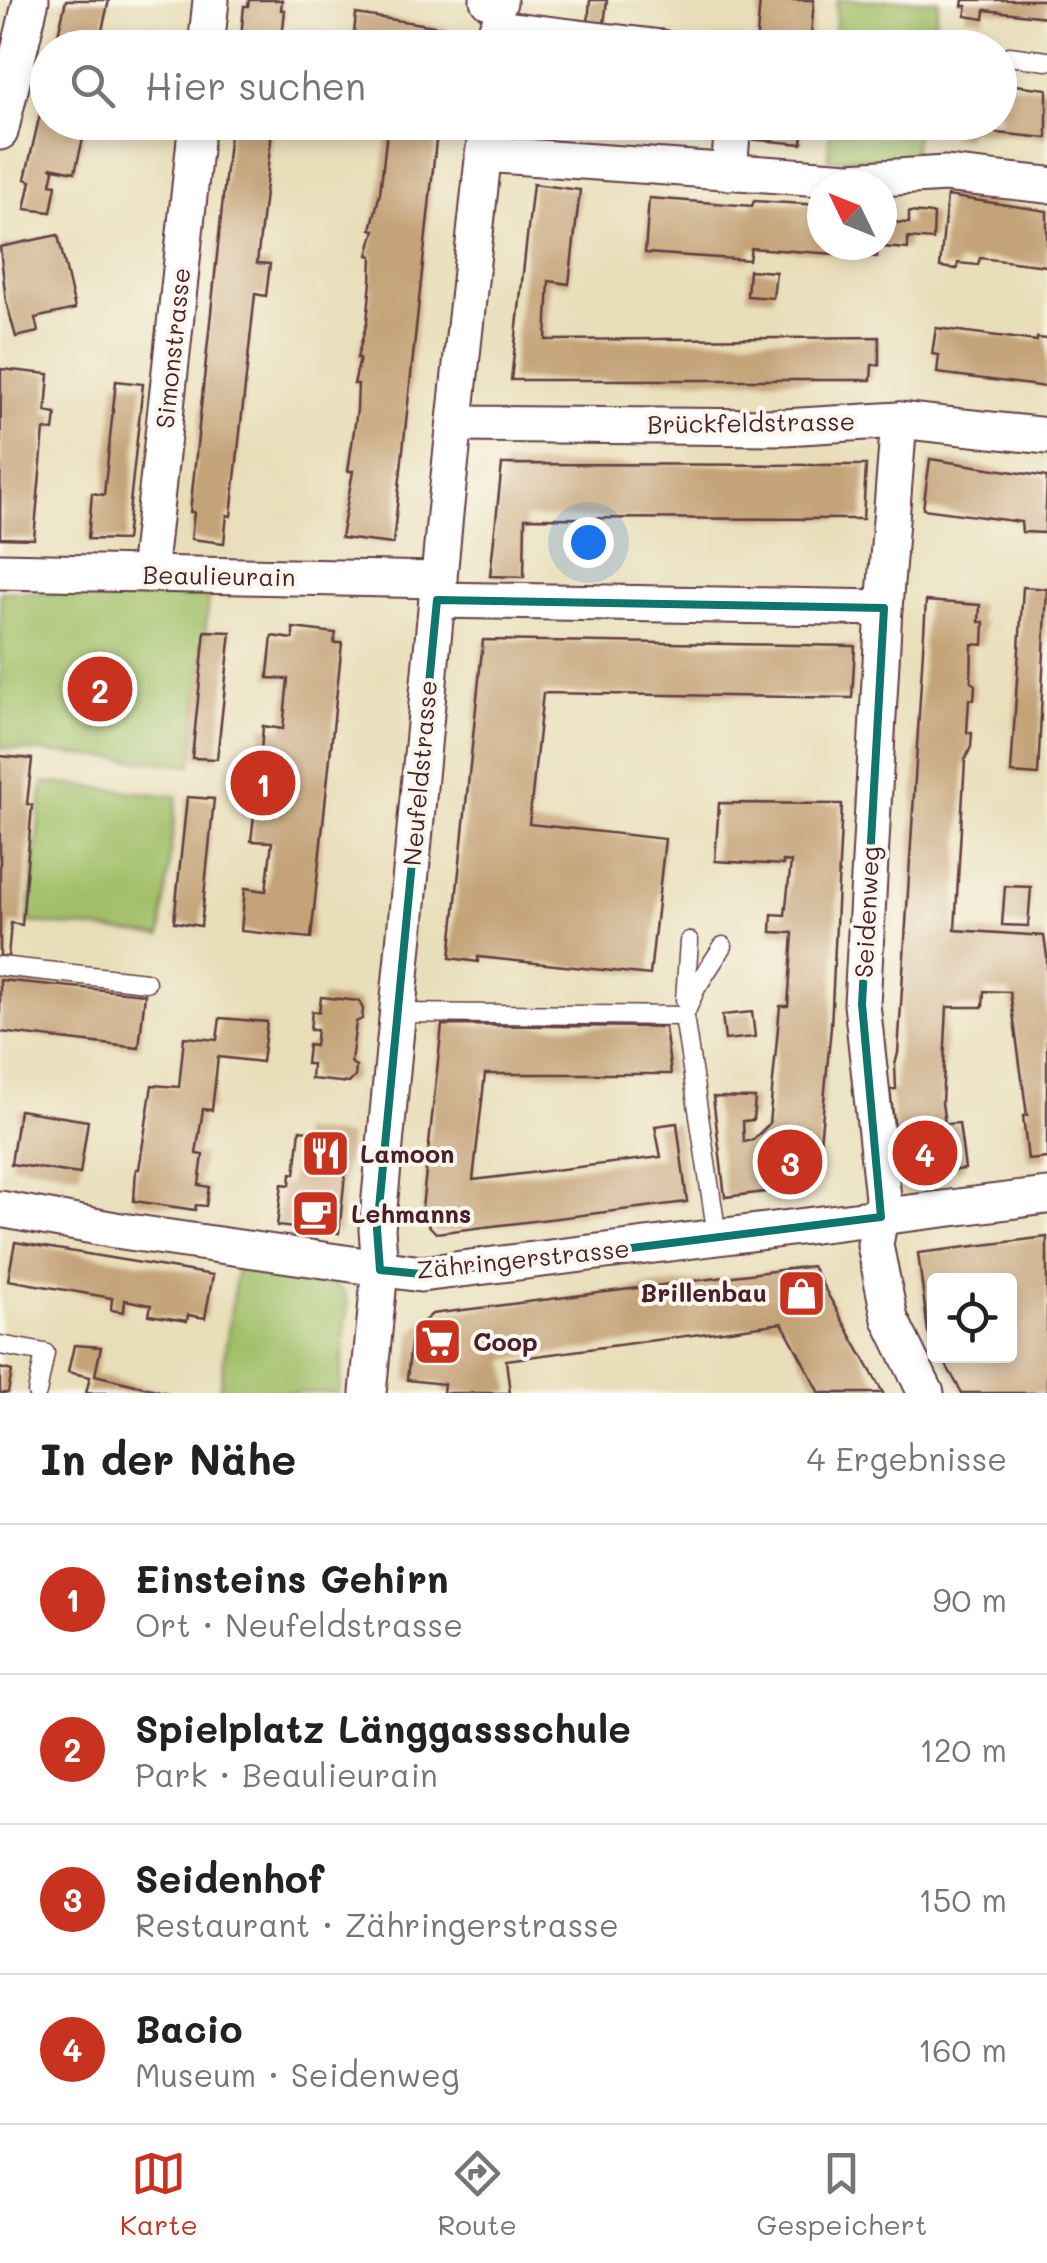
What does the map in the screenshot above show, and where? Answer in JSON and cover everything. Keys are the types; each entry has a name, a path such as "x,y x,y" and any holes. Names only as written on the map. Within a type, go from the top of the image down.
{"street":[{"path":"0,132 7,66 30,0"},
{"path":"208,30 211,0"},
{"path":"496,16 569,30"},
{"name":"Simonstrasse","path":"148,574 196,140"},
{"name":"Neufeldstrasse","path":"368,1393 380,1270 377,1228 485,140"},
{"name":"Neufeldstrasse","path":"499,140 728,172 849,180 945,174 1047,185"},
{"path":"728,172 731,140"},
{"name":"Brückfeldstrasse","path":"455,424 785,427 899,420 1047,436"},
{"name":"Seidenweg","path":"899,420 884,608 862,1004 883,1198 875,1245 896,1335 926,1393"},
{"name":"Beaulieurain","path":"0,572 148,574 884,608"},
{"name":"Zähringerstrasse","path":"0,1209 422,1274 1047,1196"}],"lane":[{"path":"1017,57 1047,61"},
{"path":"689,941 684,1016 717,1236"},
{"path":"684,1016 696,988 723,946"},
{"path":"0,966 146,982"},
{"path":"398,1014 684,1016"},
{"path":"0,1345 44,1353 36,1393"}],"highlighted area":[{"path":"437,600 884,608 862,1004 881,1217 421,1274 380,1270 377,1229"}],"green space":[{"path":"837,0 939,0 934,30 835,30"},
{"path":"829,140 915,140 912,159 828,159"},
{"path":"0,592 209,596 191,765 0,748"},
{"path":"43,782 177,796 161,936 28,922"},
{"path":"237,1268 331,1284 344,1292 348,1305 339,1393 219,1393"}],"building":[{"path":"66,0 109,0 102,30 59,30"},
{"path":"249,0 282,0 283,30 242,30 244,6 248,6"},
{"path":"590,0 607,0 604,25 588,23"},
{"path":"760,0 814,0 812,30 758,30"},
{"path":"963,0 1047,0 1047,17 985,10 984,19 965,16 967,6 962,6"},
{"path":"356,14 448,28 448,30 354,30"},
{"path":"1017,85 1047,89 1047,138 1017,135"},
{"path":"34,140 83,140 75,172 50,167 54,170 51,184 56,185 51,212 25,209 31,181 25,179"},
{"path":"229,140 271,140 257,263 270,264 266,296 255,294 231,516 227,515 224,543 191,539 194,512 190,512"},
{"path":"386,140 436,140 393,544 341,538 353,471 348,471 357,410 358,384 354,384 367,322 372,256 368,255"},
{"path":"759,140 802,140 802,144"},
{"path":"533,184 580,190 569,284 549,281 546,340 879,337 879,365 872,365 871,380 511,380"},
{"path":"947,196 1047,211 1047,266 980,258 978,265 958,263 957,269 940,267"},
{"path":"649,198 752,206 754,201 807,204 807,252 751,248 749,260 645,253"},
{"path":"909,212 934,214 933,240 908,238 908,249 897,248 897,223 909,223"},
{"path":"58,235 75,309 35,318 38,332 16,337 6,301 0,247"},
{"path":"749,270 776,272 773,298 747,296"},
{"path":"936,328 1047,339 1047,387 937,373 939,355 932,354"},
{"path":"1,369 49,374 46,412 56,414 54,431 44,430 34,539 0,538"},
{"path":"116,381 143,384 126,540 88,539 92,493 104,495"},
{"path":"930,459 1047,477 1045,533 1022,532 1021,522 923,509"},
{"path":"502,464 866,465 863,519 525,518 524,577 490,576"},
{"path":"1023,587 1047,589 1038,775 1011,773"},
{"path":"926,601 980,605 979,622 984,622 983,645 972,644 971,682 975,685 974,700 969,699 967,733 972,733 965,760 955,930 1044,936 1047,1158 1028,1160 1023,1116 1027,1115 1010,992 984,991 983,1007 947,1007 942,1103 945,1124 959,1123 965,1169 901,1177 890,1090 896,1089"},
{"path":"293,628 336,633 334,643 342,643 311,938 241,931 245,888 266,891 272,842 251,841 254,815 244,814 242,802 246,761 260,764 263,726 283,729 288,679 268,678 268,673 272,636 293,639"},
{"path":"205,631 231,632 217,759 192,758"},
{"path":"483,640 855,646 852,698 543,693 529,824 665,839 650,975 478,957 478,962 450,958"},
{"path":"0,756 32,759 22,925 11,923 8,957 0,956"},
{"path":"187,797 214,799 201,926 174,922"},
{"path":"719,803 842,804 831,1027 817,1175 805,1187 725,1197 713,1097 755,1098 753,1120 743,1121 744,1142 753,1140 769,1124 780,1006 788,1006 793,933 771,932 772,914 785,915 791,862 783,861 783,865 715,861"},
{"path":"1005,886 1031,887 1028,926 1002,925"},
{"path":"0,980 145,994 139,1048 0,1032"},
{"path":"321,997 359,1001 363,1009 362,1019 356,1022 351,1062 356,1067 355,1077 349,1083 311,1079 312,1064 306,1064 308,1045 315,1046 317,1030 310,1030 312,1011 319,1012"},
{"path":"752,1012 755,1037 725,1040 722,1015"},
{"path":"220,1018 267,1022 262,1062 218,1057 212,1110 203,1109 196,1154 203,1155 199,1185 209,1187 206,1206 196,1205 195,1210 134,1201 152,1085 179,1087 184,1037 217,1040"},
{"path":"442,1025 665,1027 671,1074 485,1074 473,1180 661,1157 655,1126 677,1123 687,1202 436,1233 421,1217"},
{"path":"19,1110 88,1121 80,1174 11,1164"},
{"path":"300,1130 349,1136 339,1233 277,1226 282,1184 290,1185 291,1173 295,1174"},
{"path":"1047,1237 1047,1393 962,1393 945,1363 1017,1363 1017,1273 927,1273 927,1324 918,1253"},
{"path":"15,1242 213,1275 205,1318 188,1315 187,1321 149,1315 151,1305 125,1300 124,1312 111,1310 112,1298 8,1280"},
{"path":"812,1266 883,1393 820,1393 782,1323 506,1360 510,1393 443,1393 444,1384 407,1380 412,1332 432,1314"},
{"path":"74,1345 101,1347 95,1375 168,1393 86,1393 90,1377 68,1372"},
{"path":"0,1368 12,1371 8,1393 0,1393"}],"place":[{"name":"Spielplatz Länggassschule","path":"100,689"},
{"name":"Einsteins Gehirn","path":"263,783"},
{"name":"Bacio","path":"925,1153"},
{"name":"Lamoon","path":"325,1154"},
{"name":"Seidenhof","path":"790,1162"},
{"name":"Lehmanns","path":"316,1214"},
{"name":"Brillenbau","path":"802,1293"},
{"name":"Coop","path":"438,1342"}]}
